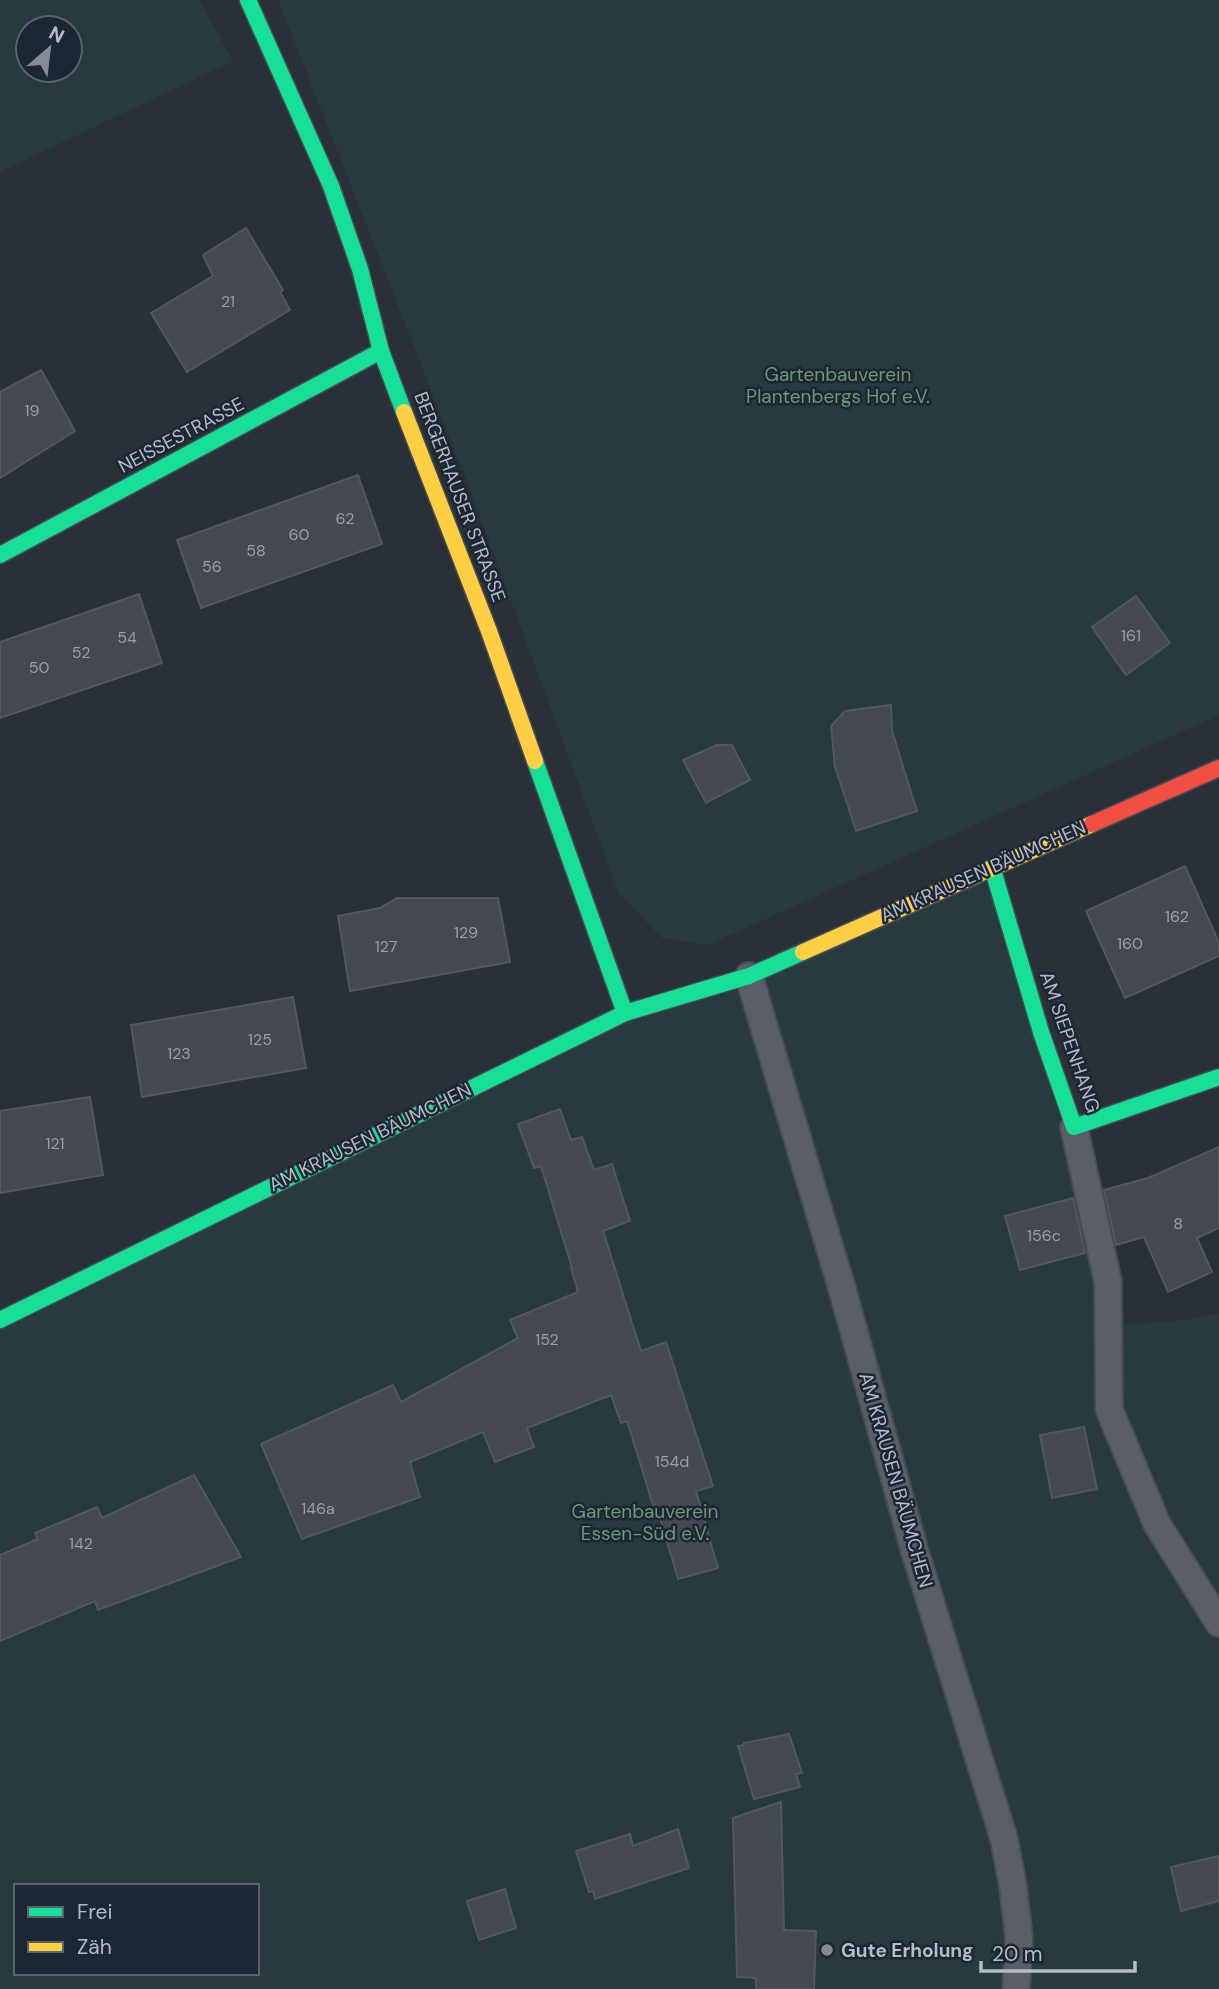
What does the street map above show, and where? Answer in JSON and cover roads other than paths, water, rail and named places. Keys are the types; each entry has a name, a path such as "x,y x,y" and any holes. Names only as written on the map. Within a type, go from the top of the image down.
{"street":[{"name":"BERGERHAUSER STRASSE","path":"248,0 331,186 360,269 381,352 489,631 625,1013"},
{"name":"NEISSESTRASSE","path":"0,555 381,352"},
{"name":"AM KRAUSEN BÄUMCHEN","path":"0,1320 625,1013 749,976 1219,768"},
{"name":"AM SIEPENHANG","path":"992,867 1041,1032 1074,1127 1219,1077"}],"lane":[{"name":"AM KRAUSEN BÄUMCHEN","path":"749,976 843,1292 915,1552 1004,1839 1013,1886 1018,1938 1016,1989"},
{"path":"1074,1127 1108,1282 1109,1409 1157,1524 1219,1623"}],"place":[{"name":"Gute Erholung","path":"827,1950"}],"park label":[{"name":"Gartenbauverein Plantenbergs Hof e.V.","path":"838,385"},
{"name":"Gartenbauverein Essen-Süd e.V.","path":"645,1522"}]}
